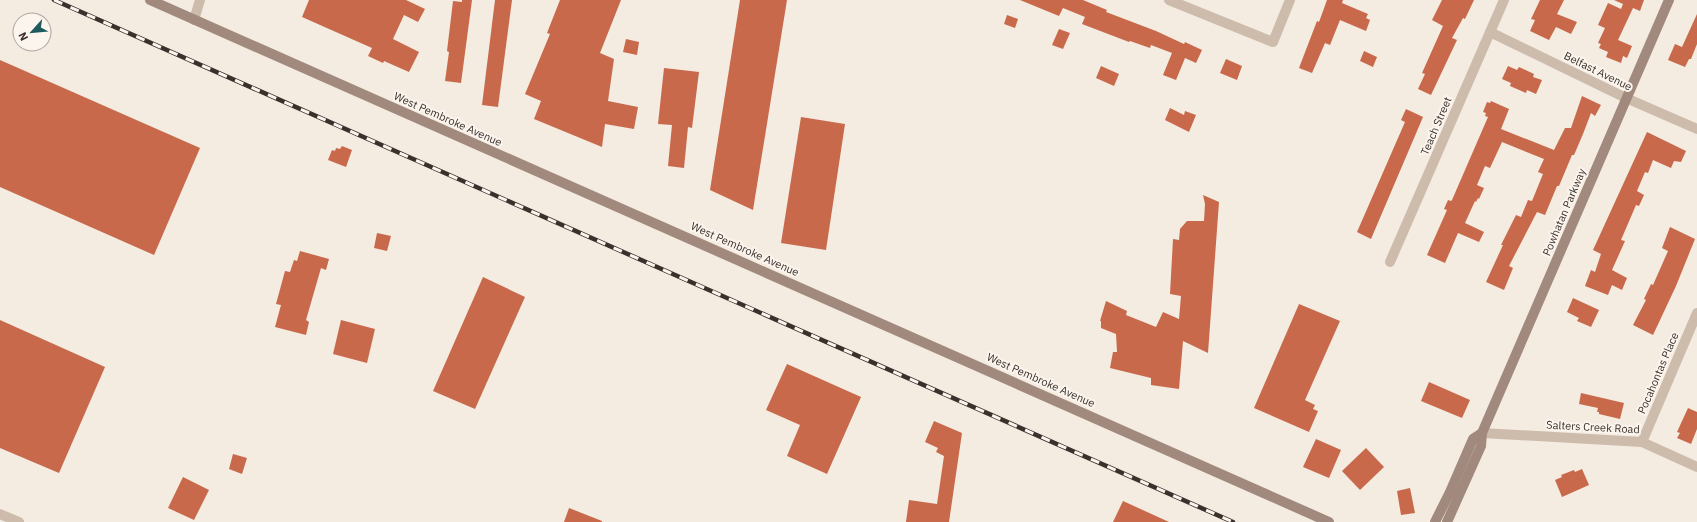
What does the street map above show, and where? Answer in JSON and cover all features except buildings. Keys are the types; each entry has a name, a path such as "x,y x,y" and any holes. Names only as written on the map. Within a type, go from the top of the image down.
{"main road":[{"name":"West Pembroke Avenue","path":"150,0 1329,522"},
{"name":"Powhatan Parkway","path":"1447,522 1481,446 1482,433 1669,0"},
{"name":"Powhatan Parkway","path":"1435,522 1473,439 1482,433"}],"street":[{"path":"194,20 200,0"},
{"path":"1169,0 1274,42 1290,0"},
{"name":"Teach Street","path":"1390,262 1504,0"},
{"name":"Belfast Avenue","path":"1490,32 1626,98 1697,129"},
{"name":"Pocahontas Place","path":"1642,442 1697,313"},
{"name":"Salters Creek Road","path":"1482,433 1642,442 1697,467"},
{"path":"0,514 19,522"}],"railway":[{"path":"54,0 1233,522"}]}
